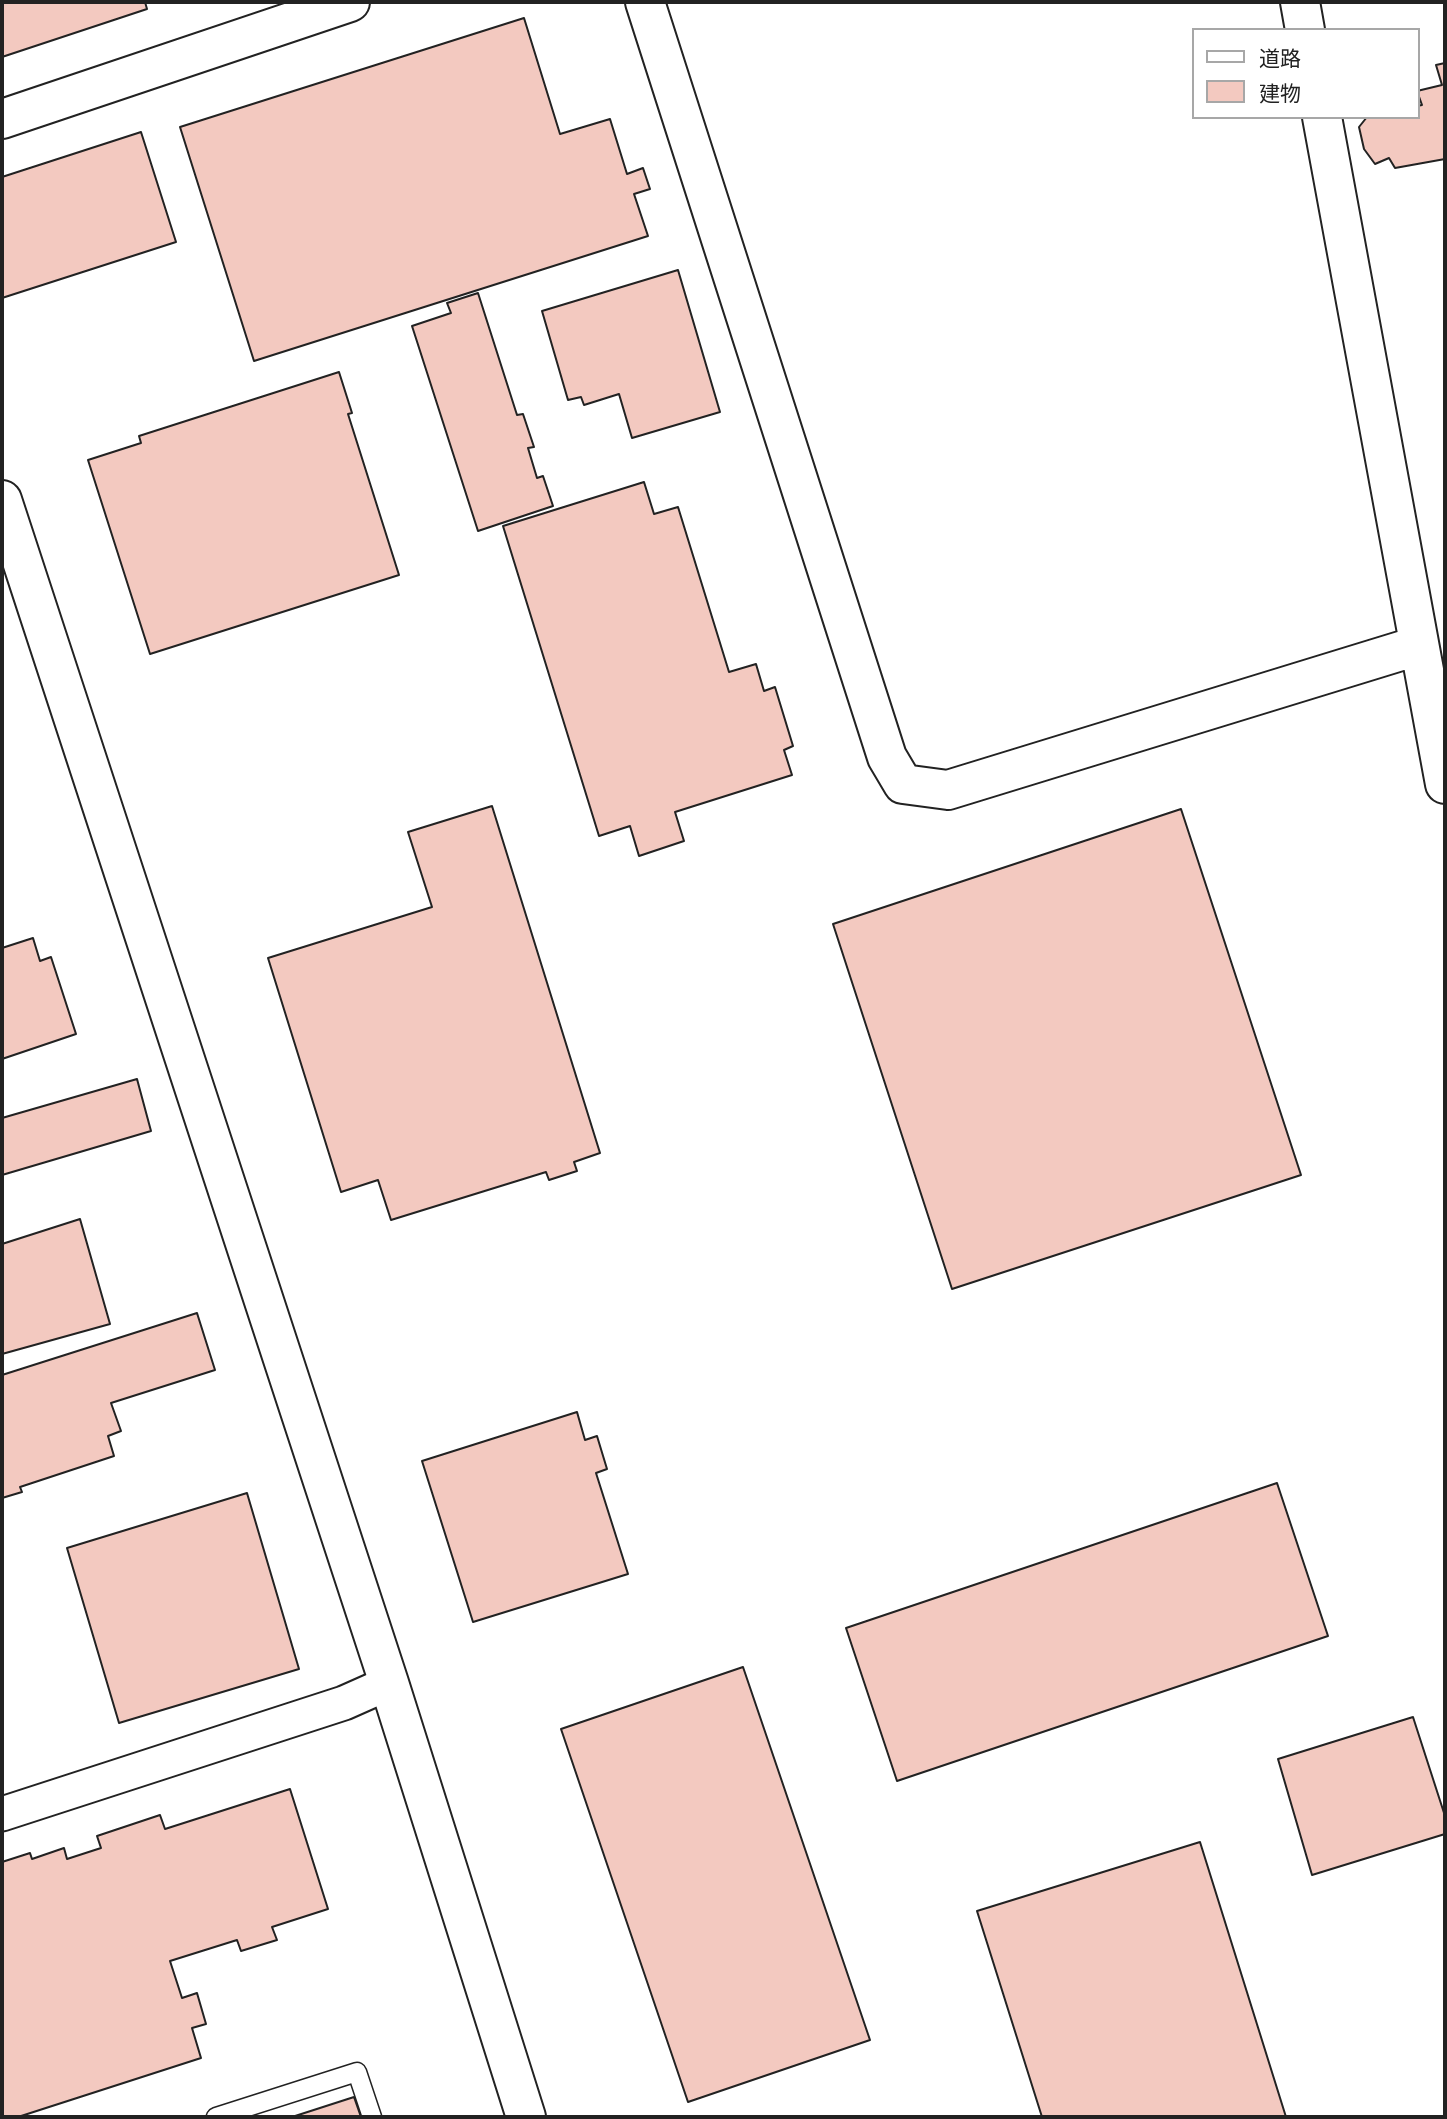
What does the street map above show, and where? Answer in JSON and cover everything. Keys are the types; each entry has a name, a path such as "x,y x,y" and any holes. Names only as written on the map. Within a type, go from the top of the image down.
{"street":[{"path":"2,119 350,2"},
{"path":"645,2 887,757 903,784 947,790 1417,646"},
{"path":"1300,2 1305,28"},
{"path":"1322,119 1417,646 1445,784"},
{"path":"2,500 389,1682 526,2117"},
{"path":"2,1814 344,1703 389,1682"}],"lane":[{"path":"216,2117 357,2073 372,2117"}],"building":[{"path":"2,2 145,2 147,9 2,57"},
{"path":"524,18 560,134 610,119 627,174 643,168 650,189 634,194 648,236 254,361 180,127"},
{"path":"1445,63 1445,159 1395,168 1389,158 1375,164 1364,149 1359,127 1365,119 1419,119 1419,106 1422,105 1419,91 1442,85 1436,65"},
{"path":"141,132 176,242 2,298 2,177"},
{"path":"678,270 720,412 632,438 619,394 584,405 581,397 568,400 542,311"},
{"path":"478,293 517,415 523,414 534,447 528,448 537,478 543,476 553,506 478,531 412,326 451,313 447,303"},
{"path":"339,372 352,413 348,414 399,575 150,654 88,460 141,443 139,436"},
{"path":"644,482 654,514 678,507 729,672 756,664 764,691 775,687 793,746 784,750 792,775 675,812 684,841 639,856 630,826 599,836 503,526"},
{"path":"492,806 600,1153 574,1162 577,1171 549,1180 546,1172 391,1220 378,1180 341,1192 268,958 432,907 408,832"},
{"path":"1181,809 1301,1175 952,1289 833,924"},
{"path":"33,938 40,961 51,957 76,1034 2,1059 2,948"},
{"path":"137,1079 151,1131 2,1175 2,1118"},
{"path":"80,1219 110,1324 2,1354 2,1244"},
{"path":"197,1313 215,1370 111,1403 121,1431 108,1436 114,1456 20,1487 22,1492 2,1498 2,1375"},
{"path":"577,1412 585,1440 597,1436 607,1469 596,1473 628,1574 473,1622 422,1461"},
{"path":"1277,1483 1328,1636 897,1781 846,1628"},
{"path":"247,1493 299,1669 119,1723 67,1548"},
{"path":"743,1667 870,2040 688,2102 561,1729"},
{"path":"1413,1717 1445,1816 1445,1834 1312,1875 1278,1759"},
{"path":"290,1789 328,1909 272,1927 277,1940 241,1951 237,1940 170,1961 182,1998 197,1993 206,2024 192,2028 201,2058 18,2117 2,2117 2,1862 30,1853 32,1859 64,1848 67,1859 101,1848 97,1836 160,1815 165,1829"},
{"path":"1200,1842 1286,2117 1042,2117 977,1911"},
{"path":"354,2097 361,2117 292,2117"}]}
